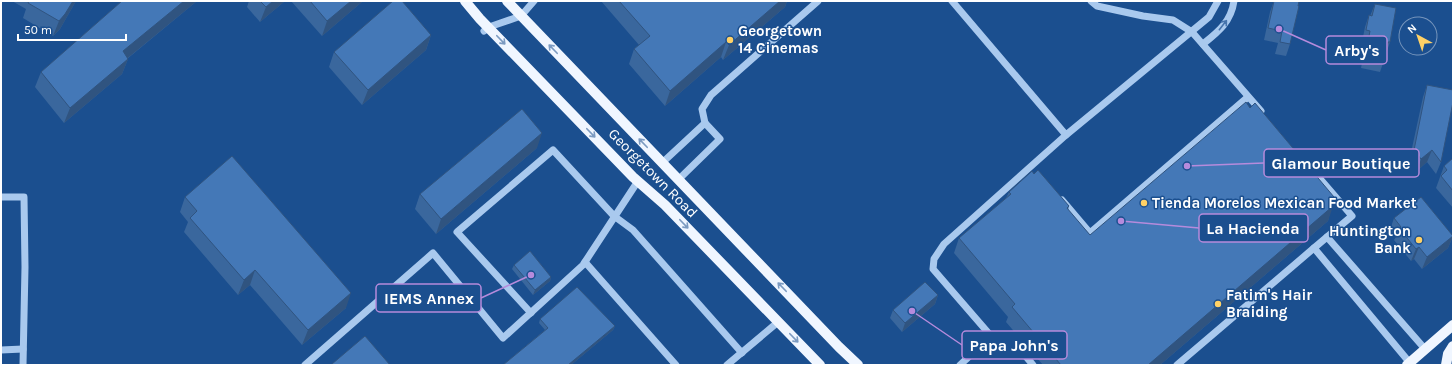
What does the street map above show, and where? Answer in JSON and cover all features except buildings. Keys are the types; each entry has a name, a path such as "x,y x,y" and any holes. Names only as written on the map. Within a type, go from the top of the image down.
{"main road":[{"name":"Georgetown Road","path":"465,1 487,29 638,181 666,205 820,365"},
{"name":"Georgetown Road","path":"507,1 858,365"},
{"path":"1415,360 1453,325"},
{"path":"1446,365 1448,354 1453,346"}],"lane":[{"path":"487,29 521,16 534,1"},
{"path":"678,180 720,139 705,123 702,109 711,95 818,1"},
{"path":"952,1 1066,135"},
{"path":"1091,1 1097,6 1143,16 1173,20 1192,32 1266,118"},
{"path":"1033,365 1017,346 1005,339 991,336 933,269 934,259 944,244 1035,168 1066,135 1209,17 1218,1"},
{"path":"1203,44 1223,27 1233,8 1234,1"},
{"path":"1057,194 1090,233 1248,97"},
{"path":"662,163 705,123"},
{"path":"531,313 457,232 553,150 614,216 633,230 742,352"},
{"path":"1177,365 1352,216 1295,151"},
{"path":"305,365 433,253 503,338 585,262 638,181"},
{"path":"1,197 24,197 25,267 22,349 23,365"},
{"path":"1327,237 1415,360"},
{"path":"1314,248 1415,360"},
{"path":"585,262 676,365"},
{"path":"727,365 778,322"},
{"path":"960,365 991,336"},
{"path":"1,350 22,349"}],"place":[{"name":"Arby's","path":"1279,29"},
{"name":"Georgetown 14 Cinemas","path":"730,40"},
{"name":"Glamour Boutique","path":"1187,166"},
{"name":"Tienda Morelos Mexican Food Market","path":"1144,203"},
{"name":"La Hacienda","path":"1121,221"},
{"name":"Huntington Bank","path":"1419,240"},
{"name":"IEMS Annex","path":"531,275"},
{"name":"Fatim's Hair Braiding","path":"1218,304"},
{"name":"Papa John's","path":"912,311"}]}
